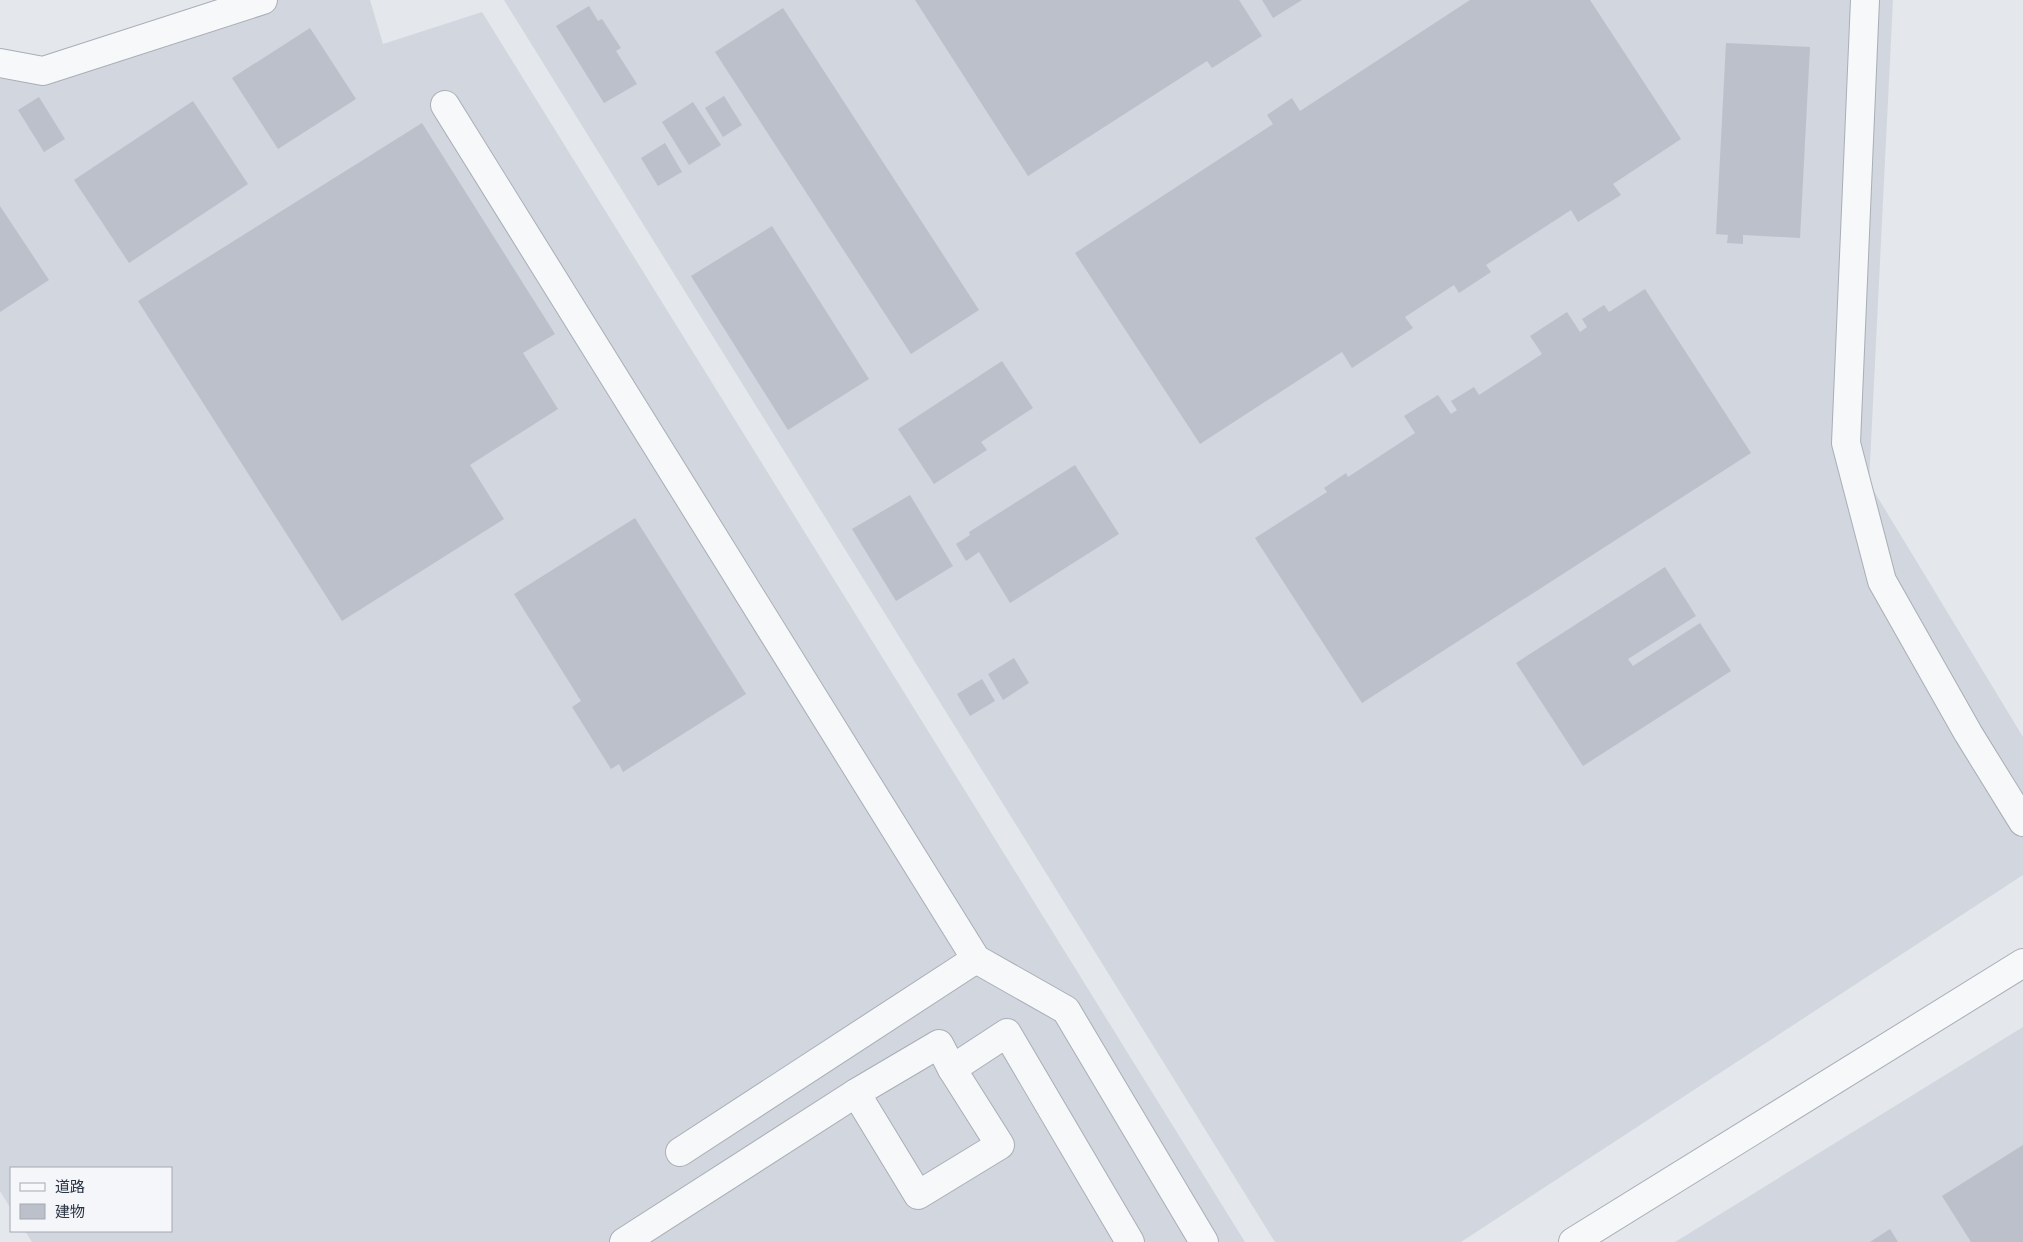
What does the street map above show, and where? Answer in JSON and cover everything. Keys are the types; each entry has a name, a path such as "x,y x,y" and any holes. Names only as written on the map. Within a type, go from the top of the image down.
{"street":[{"path":"0,62 43,71 263,0"},
{"path":"1865,0 1846,443 1882,581 1968,733 2023,822"},
{"path":"445,105 976,959 1066,1010 1204,1242"},
{"path":"680,1152 976,959"},
{"path":"1573,1242 2023,963"},
{"path":"952,1069 1007,1033 1130,1242"},
{"path":"624,1242 856,1093 938,1044 1000,1145 918,1195 856,1093"}],"shaded area":[{"path":"214,0 370,0 383,44 482,12 1245,1242 32,1242 26,1232 172,1232 172,1167 10,1167 10,1207 0,1191 0,50 41,58"},
{"path":"504,0 1893,0 1869,483 2023,737 2023,875 1461,1242 1275,1242"},
{"path":"2023,1027 2023,1242 1675,1242"}],"building":[{"path":"915,0 1239,0 1262,36 1212,68 1207,61 1028,176"},
{"path":"1262,0 1302,0 1273,18"},
{"path":"1470,0 1590,0 1681,139 1613,184 1621,195 1578,222 1571,210 1486,265 1491,272 1459,293 1454,285 1405,317 1413,328 1352,368 1342,352 1200,444 1075,253 1273,124 1267,115 1292,98 1300,111"},
{"path":"589,6 598,21 602,19 621,48 616,51 637,84 604,103 556,26"},
{"path":"783,8 979,310 911,354 715,52"},
{"path":"310,28 356,99 278,149 232,78"},
{"path":"1726,43 1810,47 1800,238 1743,235 1743,244 1727,243 1728,235 1716,234"},
{"path":"724,96 742,125 723,137 705,108"},
{"path":"39,97 65,139 44,152 18,110"},
{"path":"193,101 248,184 129,263 74,180"},
{"path":"693,102 721,145 689,165 662,122"},
{"path":"422,123 555,334 523,353 558,409 470,465 504,519 342,621 138,301"},
{"path":"665,143 682,172 658,186 641,158"},
{"path":"0,206 49,280 0,312"},
{"path":"772,226 869,379 788,430 691,276"},
{"path":"1645,289 1751,453 1362,703 1255,538 1327,492 1324,488 1346,473 1348,477 1415,433 1404,416 1438,395 1451,414 1457,410 1451,401 1474,387 1479,395 1542,354 1530,336 1567,312 1580,332 1587,327 1582,319 1604,305 1609,312"},
{"path":"1002,361 1033,408 981,442 987,450 934,484 898,429"},
{"path":"1075,465 1119,534 1010,603 979,552 966,561 956,544 970,535 969,532"},
{"path":"910,495 953,566 896,601 852,529"},
{"path":"635,518 746,694 623,772 619,764 611,769 572,707 581,701 514,594"},
{"path":"1665,567 1696,616 1628,659 1633,666 1700,623 1731,671 1583,766 1516,663"},
{"path":"1014,658 1029,683 1003,700 988,674"},
{"path":"982,679 995,701 970,716 957,694"},
{"path":"2023,1145 2023,1242 1971,1242 1942,1196"},
{"path":"1890,1229 1898,1242 1870,1242"}]}
